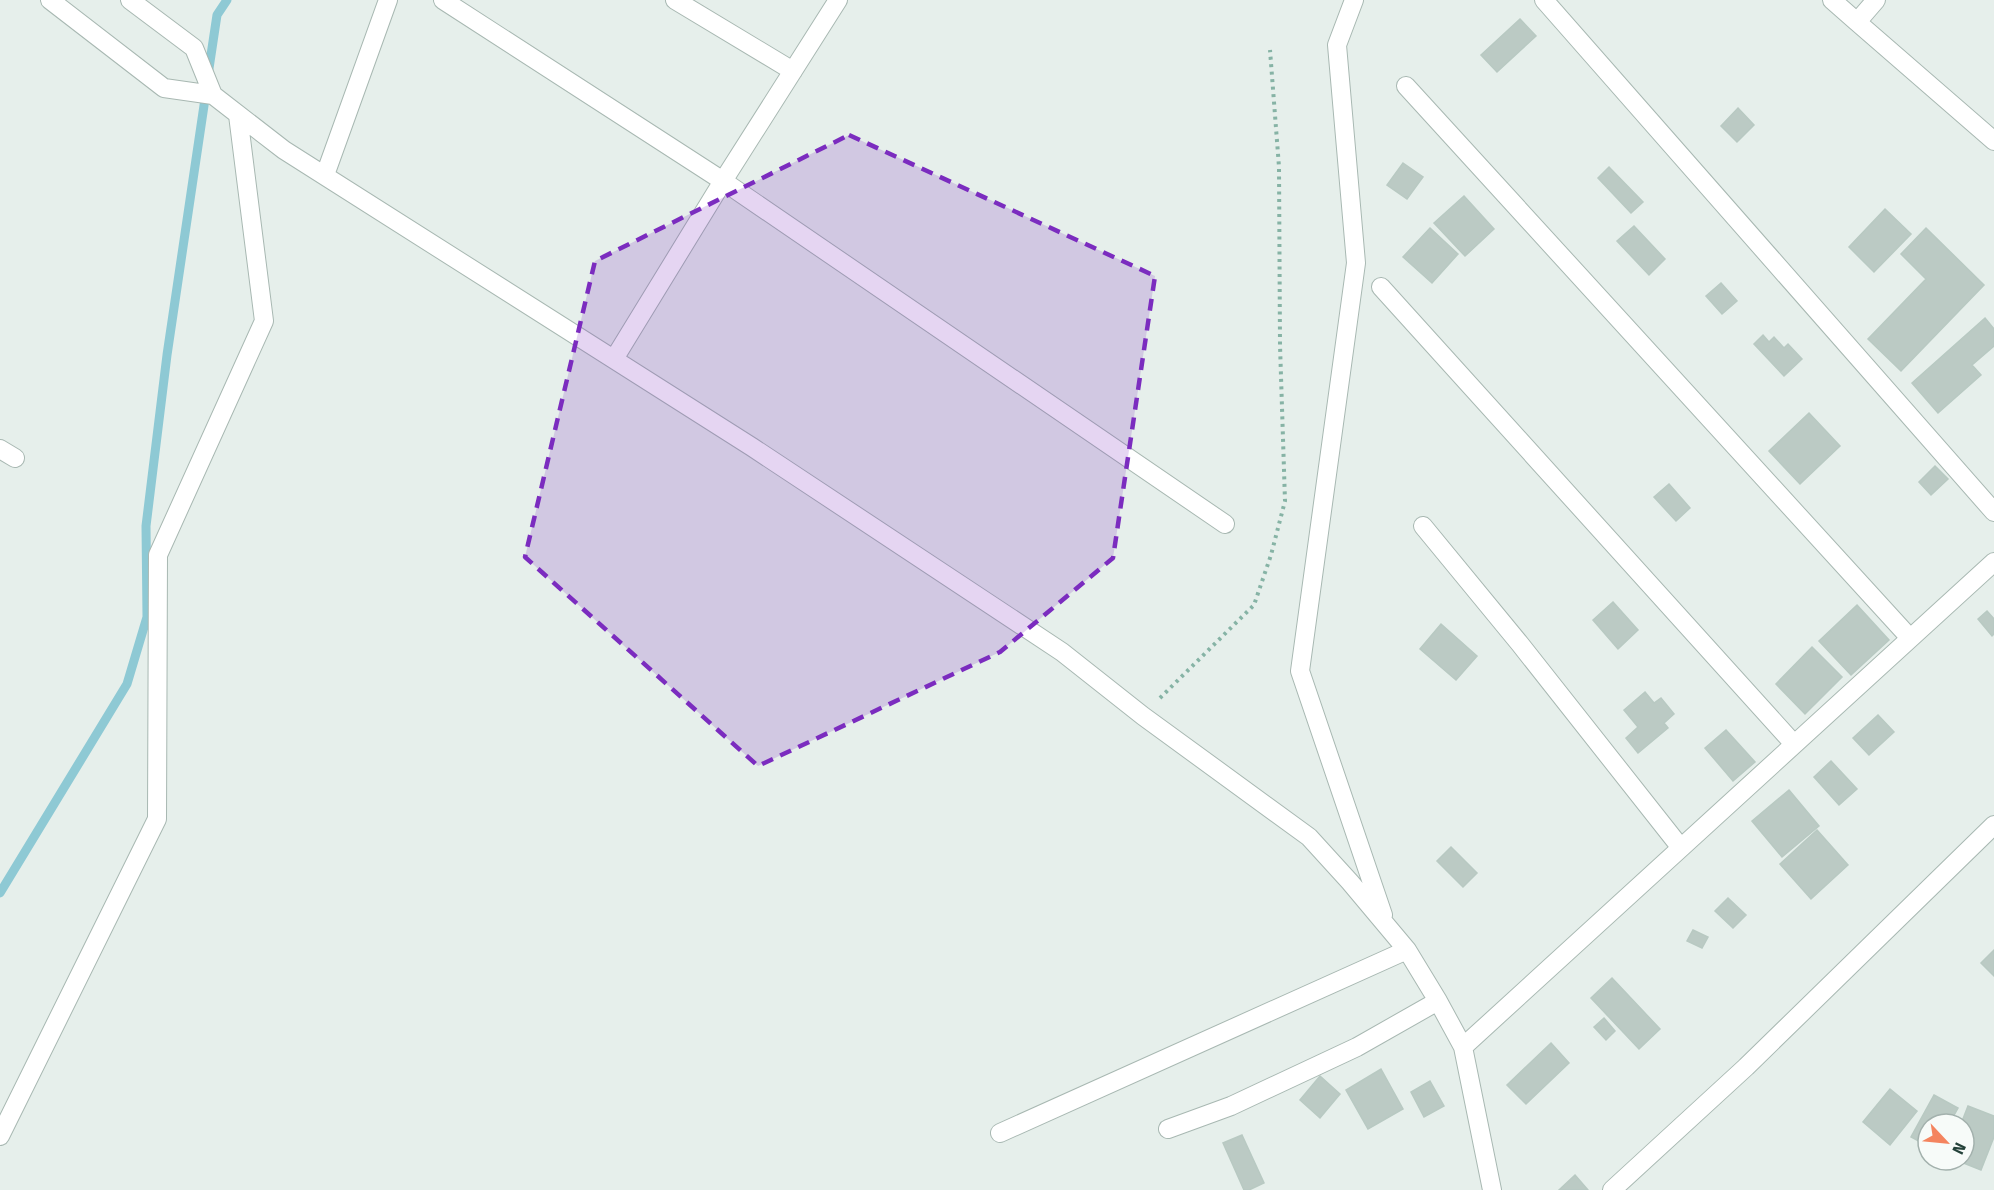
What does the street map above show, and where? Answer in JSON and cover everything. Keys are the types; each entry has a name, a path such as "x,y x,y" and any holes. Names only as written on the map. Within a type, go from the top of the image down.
{"street":[{"path":"50,0 164,88 213,95"},
{"path":"130,0 194,48 213,95 284,150 752,447 1062,652 1143,716 1309,837 1407,950 1438,1000 1463,1047 1492,1190"},
{"path":"325,175 388,0"},
{"path":"442,0 590,93 723,181 1225,524"},
{"path":"675,0 793,71"},
{"path":"614,359 838,0"},
{"path":"1354,0 1337,45 1356,263 1300,671 1386,925"},
{"path":"1544,0 1994,512"},
{"path":"1832,0 1994,141"},
{"path":"1857,22 1876,0"},
{"path":"1406,86 1910,638"},
{"path":"0,1136 158,819 158,555 264,321 238,115"},
{"path":"1381,286 1794,744"},
{"path":"1423,526 1520,644 1681,848"},
{"path":"1463,1047 1994,562"},
{"path":"1612,1190 1746,1067 1994,825"},
{"path":"1000,1133 1407,950"},
{"path":"1168,1129 1231,1106 1357,1047 1438,1000"}],"path":[{"path":"1143,716 1190,666 1254,605 1271,555 1285,501 1280,345 1279,167 1270,50"}],"highlighted area":[{"path":"849,135 1155,276 1113,558 1000,652 758,766 525,557 595,261"}],"building":[{"path":"1520,19 1536,36 1497,72 1481,55"},
{"path":"1738,108 1754,125 1737,142 1721,126"},
{"path":"1403,163 1423,177 1407,199 1387,185"},
{"path":"1609,167 1643,202 1631,213 1598,178"},
{"path":"1464,196 1494,229 1465,256 1434,223"},
{"path":"1885,209 1911,234 1874,272 1849,247"},
{"path":"1634,226 1665,259 1649,275 1617,241"},
{"path":"1430,228 1458,254 1432,283 1403,257"},
{"path":"1926,228 1984,285 1901,371 1868,339 1926,279 1901,254"},
{"path":"1721,283 1737,301 1722,314 1706,296"},
{"path":"1985,318 1994,329 1994,346 1972,365 1981,375 1938,413 1912,383"},
{"path":"1763,335 1769,342 1774,337 1784,348 1788,344 1802,359 1784,376 1754,344"},
{"path":"1809,413 1840,446 1800,484 1769,451"},
{"path":"1935,466 1948,479 1931,495 1919,482"},
{"path":"1669,484 1690,508 1676,521 1654,497"},
{"path":"1613,602 1638,630 1618,649 1593,620"},
{"path":"1857,605 1889,640 1851,675 1819,641"},
{"path":"1987,611 1994,619 1992,636 1978,619"},
{"path":"1441,624 1477,656 1456,680 1420,649"},
{"path":"1812,647 1842,677 1805,714 1776,684"},
{"path":"1645,692 1654,703 1661,698 1674,714 1664,723 1668,728 1638,753 1626,738 1638,727 1624,710"},
{"path":"1878,715 1894,732 1869,755 1853,738"},
{"path":"1726,730 1755,762 1733,781 1705,748"},
{"path":"1831,761 1857,789 1839,805 1814,777"},
{"path":"1789,790 1819,826 1782,857 1752,821"},
{"path":"1817,830 1848,865 1811,899 1780,864"},
{"path":"1451,847 1477,873 1463,887 1437,861"},
{"path":"1728,898 1746,915 1733,928 1715,911"},
{"path":"1693,930 1708,937 1702,948 1687,941"},
{"path":"1994,950 1994,976 1981,963"},
{"path":"1612,978 1660,1029 1639,1049 1591,998"},
{"path":"1604,1018 1615,1031 1606,1040 1594,1027"},
{"path":"1551,1043 1569,1063 1526,1104 1507,1085"},
{"path":"1381,1069 1403,1109 1368,1129 1346,1090"},
{"path":"1320,1076 1340,1094 1320,1118 1300,1100"},
{"path":"1430,1081 1444,1106 1424,1117 1411,1092"},
{"path":"1890,1089 1917,1111 1890,1145 1863,1122"},
{"path":"1934,1095 1958,1108 1956,1112 1925,1112"},
{"path":"1968,1106 1994,1116 1994,1137 1981,1170 1976,1168 1976,1112 1966,1112"},
{"path":"1916,1128 1916,1140 1911,1137"},
{"path":"1242,1135 1264,1183 1249,1190 1244,1190 1223,1143"},
{"path":"1575,1175 1588,1190 1559,1190"}],"waterway":[{"path":"208,75 217,15 227,0"},
{"path":"0,893 127,684 147,617 146,526 167,355 206,92"}]}
